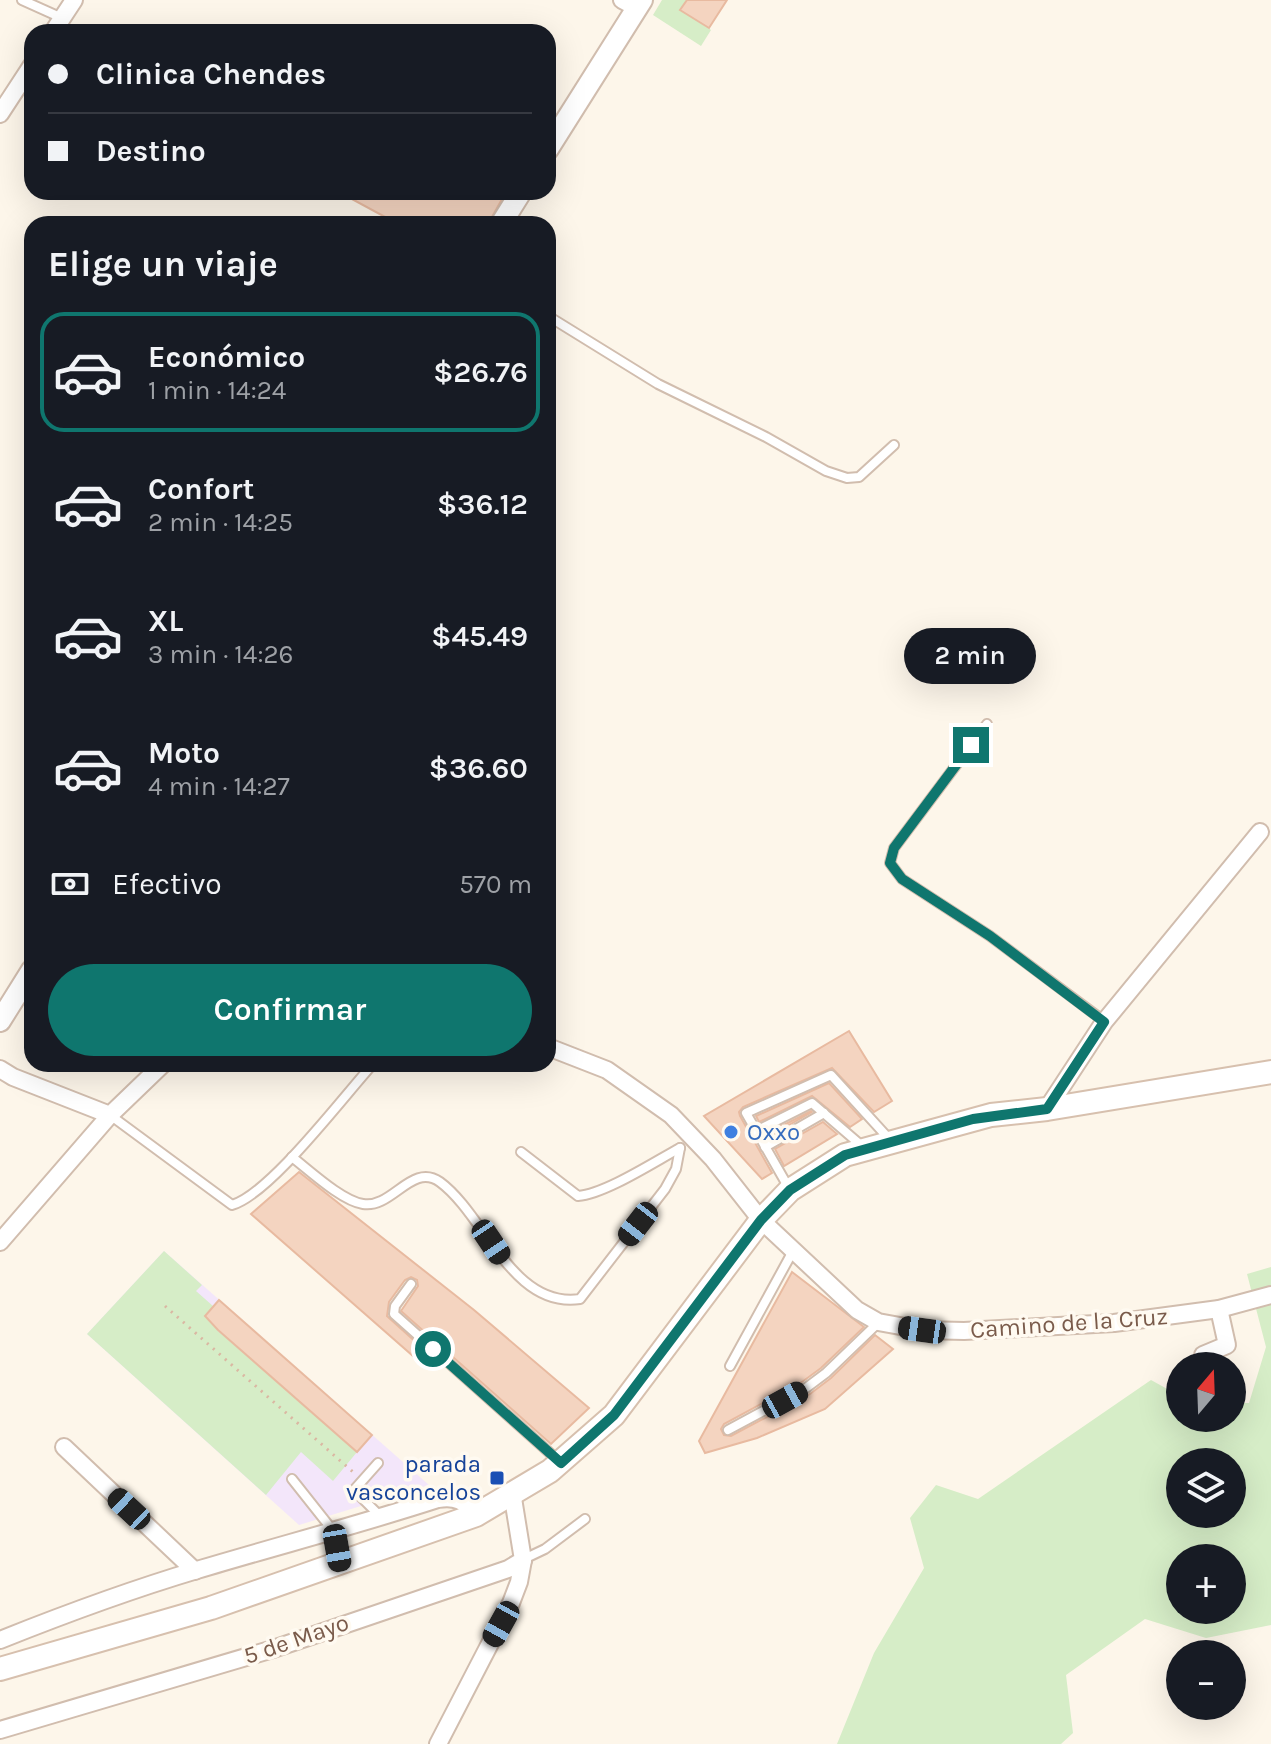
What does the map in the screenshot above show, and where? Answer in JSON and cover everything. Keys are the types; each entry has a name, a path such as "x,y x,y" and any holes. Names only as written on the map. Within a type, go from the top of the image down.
{"main road":[{"path":"0,1669 211,1608 476,1515 561,1463 614,1415 761,1220 790,1190 845,1155 991,1115 1047,1109 1271,1072"}],"street":[{"path":"59,24 74,0"},
{"path":"556,135 634,3"},
{"path":"0,114 24,77"},
{"path":"1047,1109 1104,1022 1260,832"},
{"path":"0,1021 24,983"},
{"name":"Camino de la Cruz","path":"556,1050 607,1070 671,1115 688,1144 713,1159 761,1220 857,1310 878,1322 922,1330 964,1331 1114,1323 1219,1309 1271,1295"},
{"path":"0,1069 110,1115"},
{"path":"0,1242 110,1115 155,1072"},
{"path":"1210,1352 1227,1345 1219,1309"},
{"path":"64,1447 195,1571"},
{"path":"438,1744 506,1614 519,1582 523,1560 512,1492"},
{"path":"0,1640 93,1604 195,1571 450,1497 461,1499 476,1515"},
{"path":"334,1532 340,1564"},
{"name":"5 de Mayo","path":"0,1730 273,1649 508,1569 523,1560"}],"lane":[{"path":"22,0 57,24"},
{"path":"556,321 658,384 766,437 826,471 847,478 859,477 894,445"},
{"path":"987,724 894,848 890,863 902,879 990,936 1104,1022"},
{"path":"110,1115 232,1205 256,1191 292,1157 366,1072"},
{"path":"790,1190 746,1113 831,1075 891,1142"},
{"path":"756,1131 812,1103 865,1149"},
{"path":"765,1147 824,1113"},
{"path":"521,1152 578,1196 613,1183 688,1144"},
{"path":"292,1157 353,1202 366,1205 380,1204 412,1180 424,1177 439,1181 479,1224 503,1261 542,1294 565,1301 580,1299 665,1189 688,1144"},
{"path":"730,1366 793,1251"},
{"path":"411,1284 395,1306 394,1314 561,1463"},
{"path":"728,1430 806,1388 826,1373 878,1322"},
{"path":"378,1463 354,1490 382,1517"},
{"path":"292,1479 334,1532"},
{"path":"523,1560 545,1549 585,1519"}],"path":[{"path":"165,1306 347,1464 362,1481"}],"shaded area":[{"path":"164,1251 429,1485 299,1525 87,1334"}],"green space":[{"path":"662,0 687,0 681,10 711,30 701,46 653,15"},
{"path":"164,1251 202,1285 196,1291 213,1306 205,1316 218,1331 357,1452 333,1481 301,1452 266,1495 87,1334"},
{"path":"1271,1267 1271,1625 1206,1638 1145,1619 1066,1675 1073,1733 1061,1744 837,1744 874,1653 924,1568 910,1518 936,1485 978,1499 1151,1380 1166,1388 1166,1432 1246,1432 1246,1403 1249,1403 1266,1347 1247,1274"}],"building":[{"path":"687,0 727,0 709,28 680,10"},
{"path":"354,200 502,200 492,216 383,216"},
{"path":"849,1031 892,1101 874,1112 832,1068 743,1107 740,1116 772,1173 762,1179 704,1116"},
{"path":"829,1083 862,1119 850,1127 812,1096 759,1122 756,1116"},
{"path":"811,1111 768,1137 766,1134"},
{"path":"823,1122 837,1134 784,1166 775,1149"},
{"path":"299,1172 474,1310 589,1408 551,1444 401,1311 418,1286 417,1280 411,1277 405,1280 389,1302 387,1316 429,1354 421,1363 251,1214"},
{"path":"792,1272 864,1327 802,1382 724,1424 721,1429 724,1435 731,1436 810,1394 875,1335 893,1349 825,1409 757,1438 705,1453 699,1441"},
{"path":"219,1300 372,1435 357,1452 205,1316"}],"place":[{"name":"Oxxo","path":"731,1132"},
{"name":"parada vasconcelos","path":"497,1478"}],"route":[{"path":"433,1349 561,1463 614,1415 761,1220 790,1190 845,1155 973,1119 1047,1109 1104,1022 990,936 902,879 890,863 894,848 971,745"}]}
